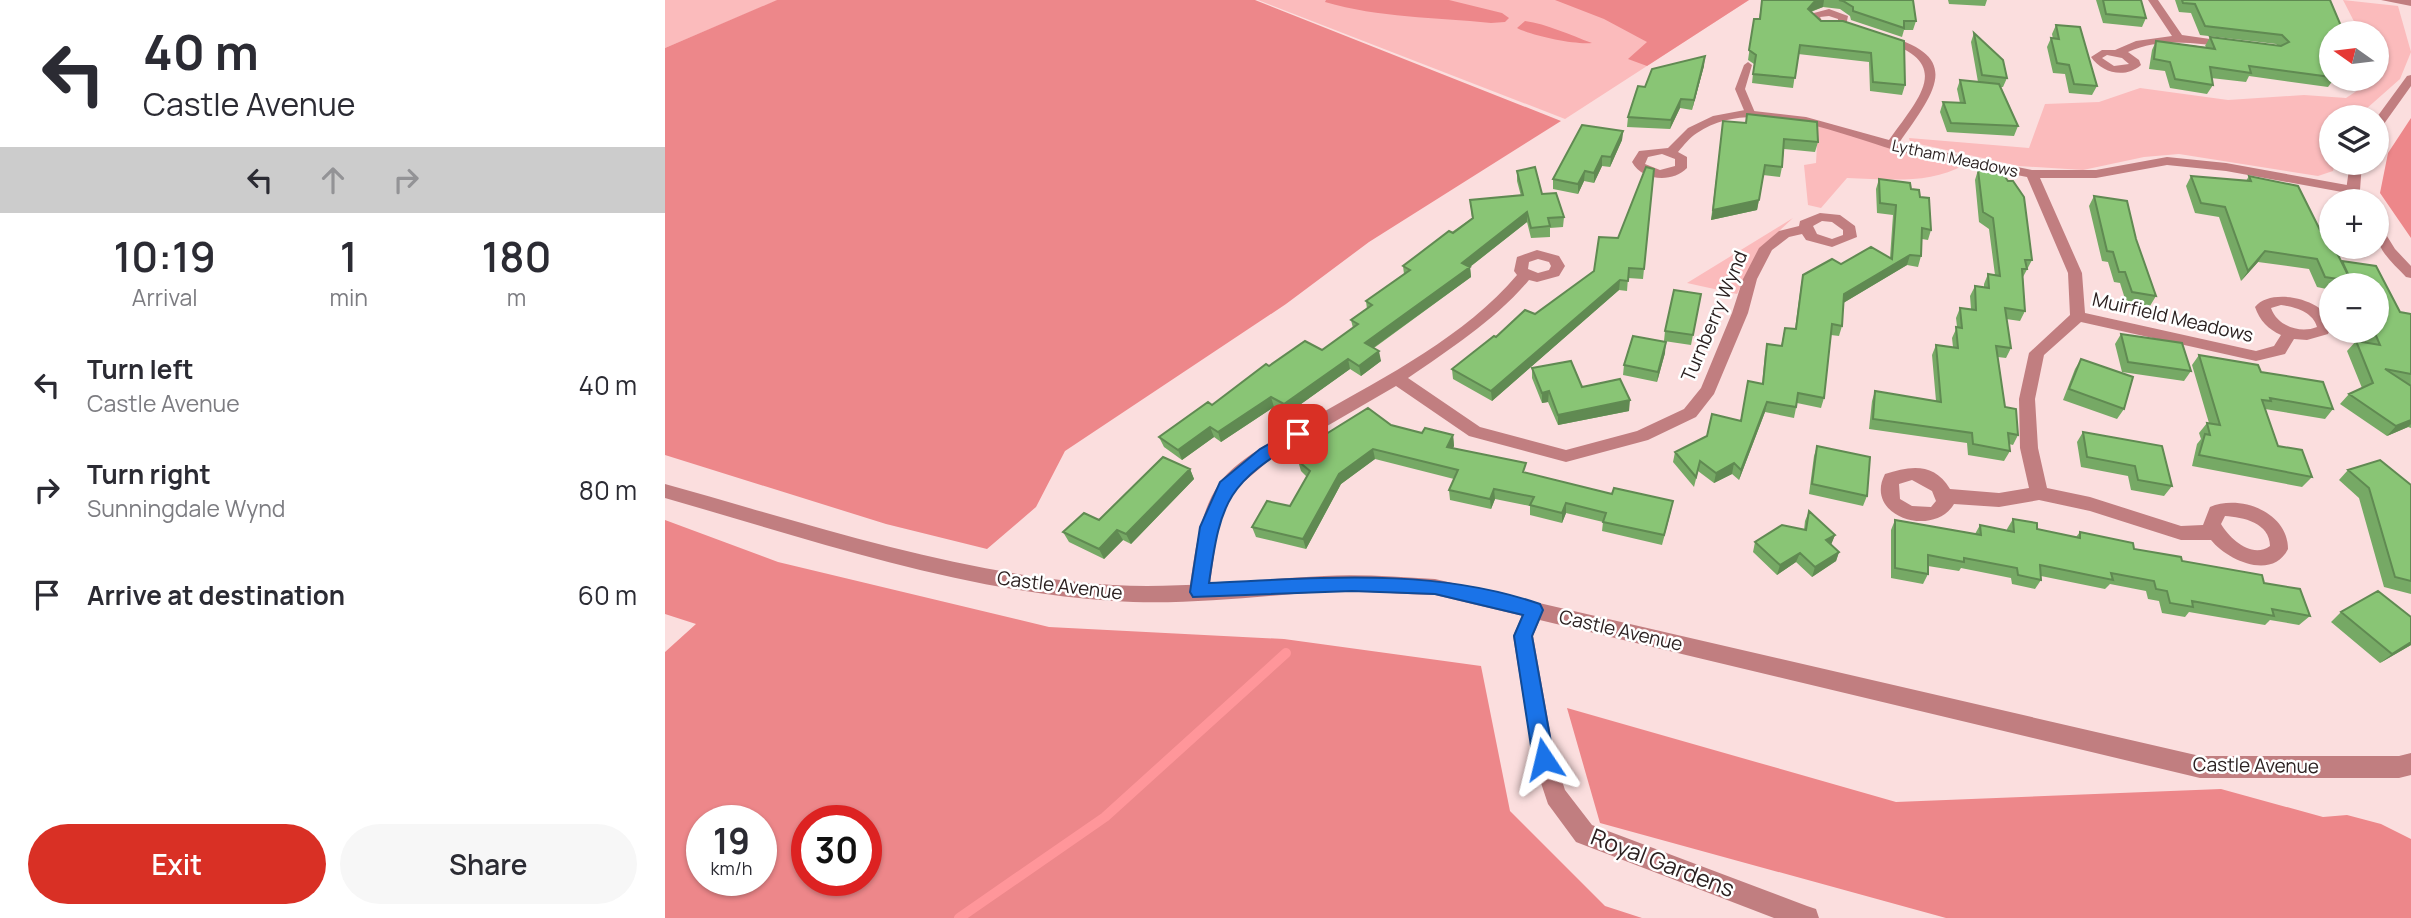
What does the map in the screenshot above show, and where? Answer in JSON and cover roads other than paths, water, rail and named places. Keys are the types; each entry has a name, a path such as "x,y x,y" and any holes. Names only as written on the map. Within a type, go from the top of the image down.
{"street":[{"path":"2154,0 2179,38"},
{"path":"2386,0 2410,2"},
{"path":"1842,24 1855,28"},
{"path":"1867,32 1915,48 1931,69 1932,86 1892,145"},
{"path":"2118,53 2140,43 2179,38 2248,47"},
{"path":"2389,108 2411,78"},
{"name":"Lytham Meadows","path":"1671,152 1676,144 1701,127 1729,116 1772,114 1808,118 1892,145 2032,174 2075,273 2078,316"},
{"path":"2032,174 2096,174 2167,161 2226,167 2328,189"},
{"name":"Turnberry Wynd","path":"1396,378 1475,432 1566,456 1643,436 1690,413 1708,390 1740,313 1750,278 1766,248 1784,234 1804,229"},
{"path":"2389,251 2411,274"},
{"path":"1199,592 1209,527 1226,487 1266,453 1396,378 1498,303 1525,275"},
{"path":"2039,493 2029,448 2027,399 2036,353 2078,316"},
{"name":"Muirfield Meadows","path":"2078,316 2256,356 2279,350 2291,332"},
{"name":"Castle Avenue","path":"665,491 832,541 981,576 1112,593 1199,592 1352,583 1435,587 2200,767 2399,767 2411,764"},
{"path":"1945,496 1999,500 2039,493 2090,503 2181,533 2214,532"},
{"name":"Royal Gardens","path":"1534,610 1523,636 1544,759 1556,796 1584,834 1807,918"}],"lane":[{"path":"1748,65 1740,89 1751,115"}],"waterway":[{"path":"959,918 1105,817 1286,653"}]}
